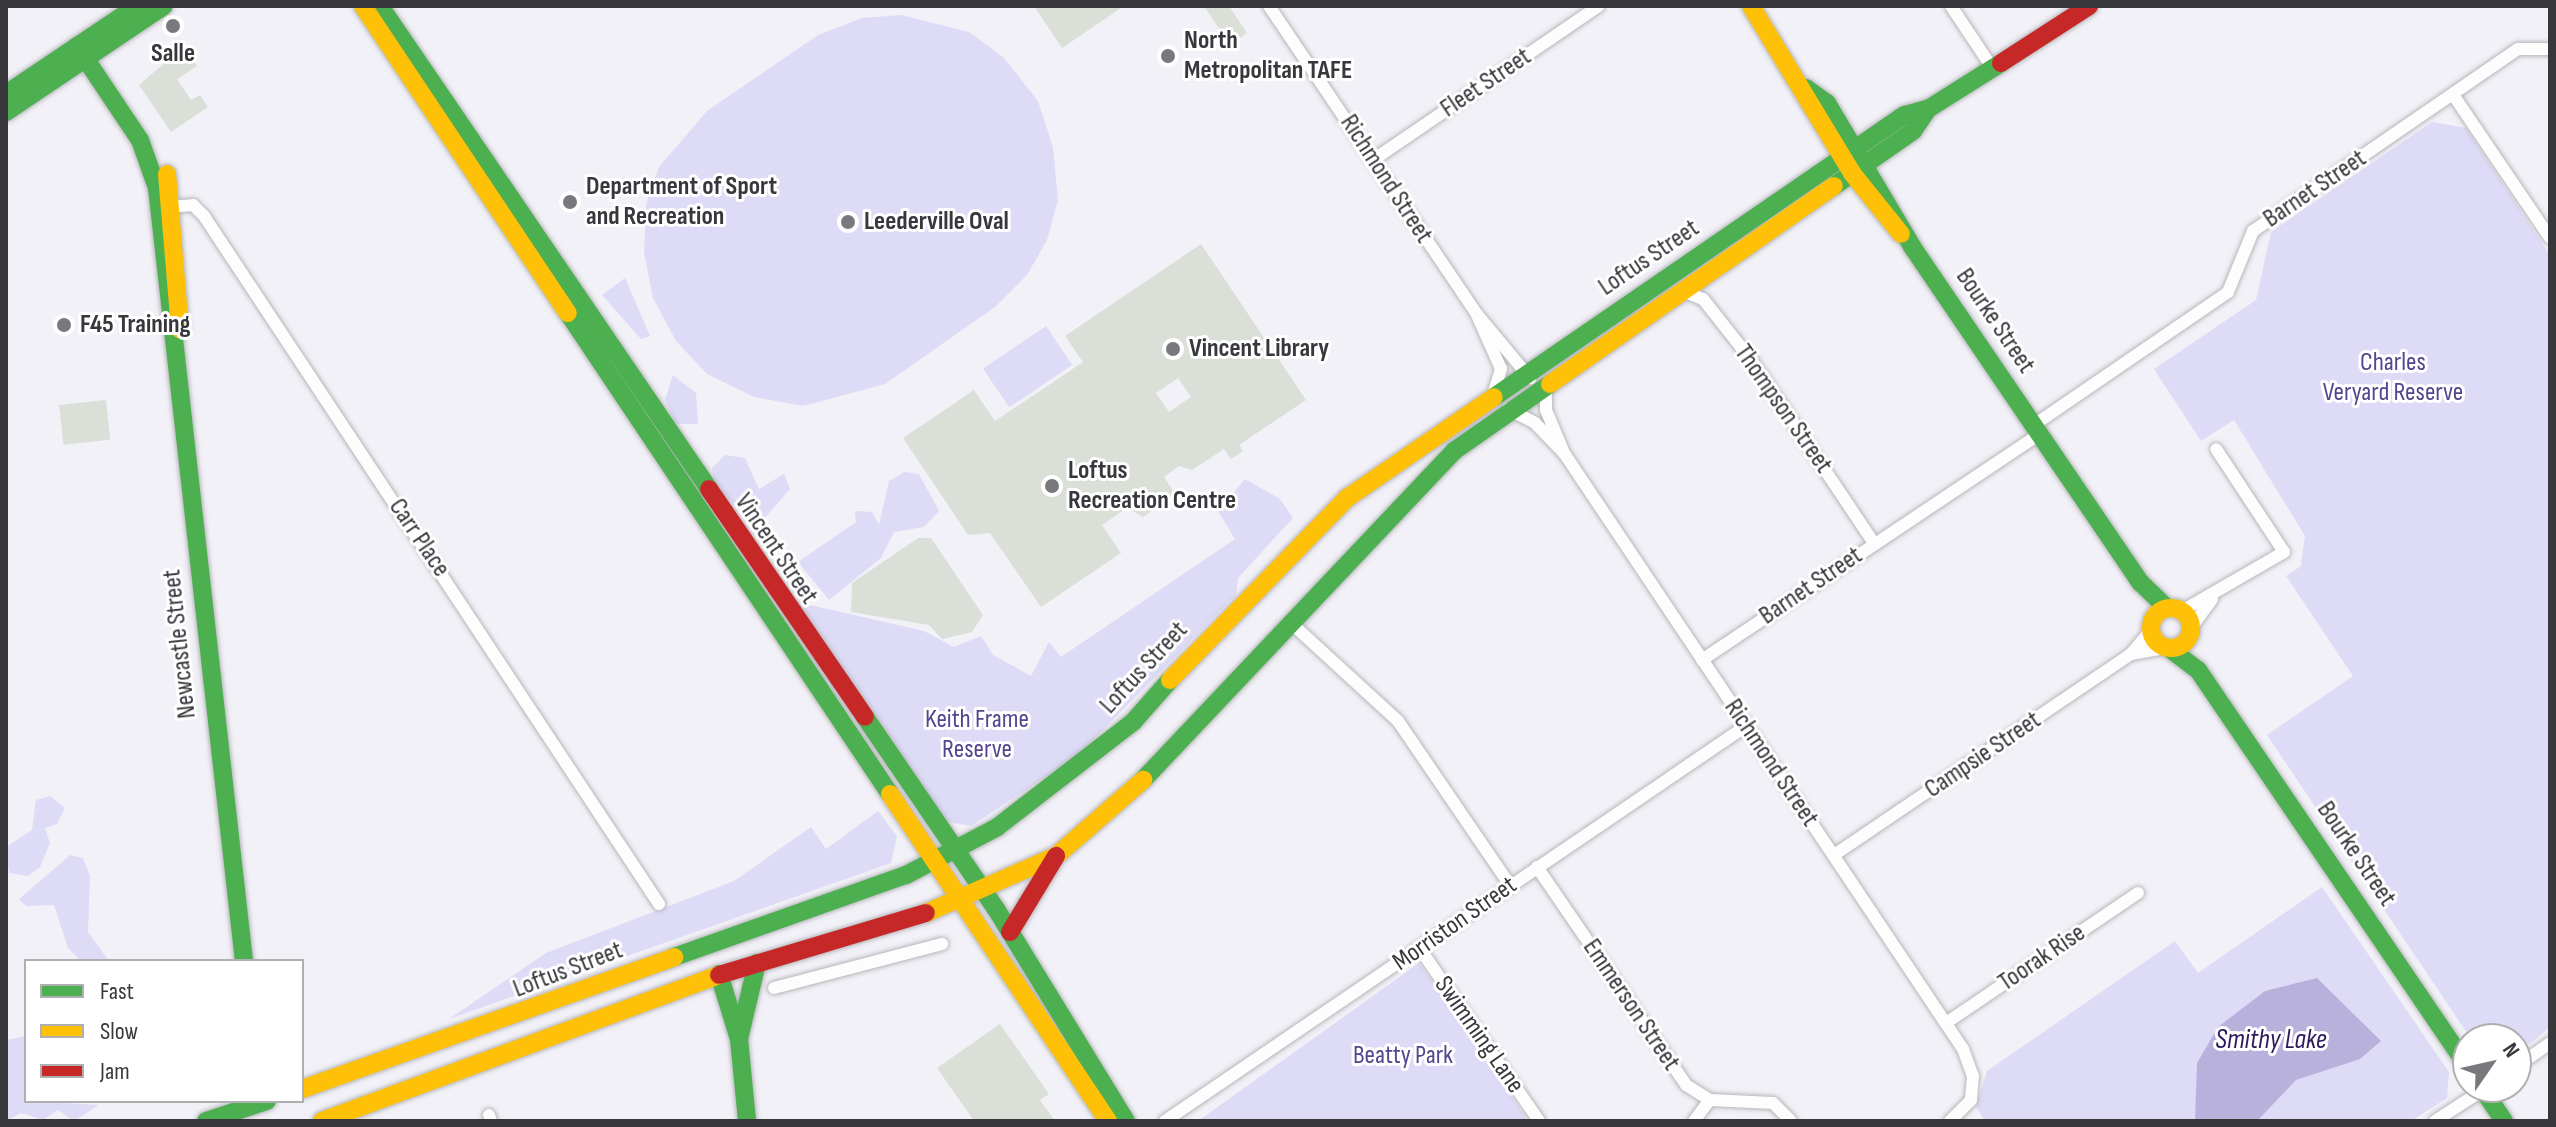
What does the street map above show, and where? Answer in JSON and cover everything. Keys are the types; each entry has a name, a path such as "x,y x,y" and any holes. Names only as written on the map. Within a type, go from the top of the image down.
{"main road":[{"path":"6,112 137,6"},
{"path":"6,94 164,6"},
{"name":"Vincent Street","path":"363,6 1108,1121"},
{"name":"Vincent Street","path":"380,6 953,852 982,890 1126,1121"},
{"name":"Bourke Street","path":"1751,6 2141,583 2174,610 2191,631 2198,670"},
{"name":"Loftus Street","path":"304,1088 934,861 1033,805 1102,750 1333,510 1525,371 1854,161 1913,131 1928,109 2089,6"},
{"name":"Newcastle Street","path":"86,49 150,134 166,207 244,959"},
{"name":"Loftus Street","path":"322,1121 719,974 852,940 961,900 1056,856 1119,805 1454,451 1542,383 1678,291 1854,161"},
{"name":"Bourke Street","path":"2141,583 2151,627 2167,648 2198,670 2452,1044"},
{"path":"2151,627 2174,610"},
{"path":"2167,648 2191,631"},
{"path":"1010,932 1056,856"},
{"name":"Newcastle Street","path":"236,959 239,937"},
{"path":"739,1039 757,963"},
{"path":"719,974 739,1039 747,1121"},
{"path":"2493,1103 2504,1121"},
{"path":"206,1121 235,1111 264,1106"}],"street":[{"name":"Richmond Street","path":"1269,6 1476,313 1525,371 1542,383 1545,407 1564,453"},
{"name":"Fleet Street","path":"1373,160 1599,6"},
{"path":"1951,6 1993,69"},
{"name":"Barnet Street","path":"1702,660 2037,429 2228,292 2253,231 2454,96 2518,49 2550,49"},
{"path":"2454,96 2550,238"},
{"name":"Carr Place","path":"166,207 193,205 204,216 659,904"},
{"name":"Thompson Street","path":"1678,291 1703,299 1752,361 1874,543"},
{"name":"Richmond Street","path":"1476,313 1501,369 1494,392"},
{"name":"Richmond Street","path":"1508,409 1535,423 1564,453 1946,1023 1973,1076 1971,1100 1950,1121"},
{"path":"2174,610 2212,599 2284,552 2216,449"},
{"path":"2191,631 2212,599"},
{"path":"1291,623 1398,721 1510,885"},
{"name":"Campsie Street","path":"1834,855 2131,654 2151,627"},
{"name":"Campsie Street","path":"2131,654 2167,648"},
{"name":"Morriston Street","path":"1165,1121 1746,726"},
{"name":"Emmerson Street","path":"1537,867 1686,1085 1710,1100"},
{"name":"Toorak Rise","path":"1946,1023 2138,893"},
{"path":"852,940 859,966"},
{"path":"774,988 942,944"},
{"name":"Swimming Lane","path":"1420,949 1539,1121"},
{"path":"2532,1056 2550,1043"},
{"path":"1694,1121 1710,1100 1773,1103 1791,1121"},
{"path":"2435,1121 2462,1103"}],"green space":[{"name":"Leederville Oval","path":"901,15 969,32 1003,57 1038,101 1053,147 1058,200 1047,240 1027,275 995,307 885,384 803,406 754,397 707,374 676,341 653,298 644,253 646,205 659,167 707,111 818,35 862,18"},
{"name":"Charles Veryard Reserve","path":"2432,122 2466,128 2550,255 2550,1027 2532,1042 2532,1023 2460,1023 2267,735 2353,676 2286,576 2301,566 2305,536 2234,420 2201,441 2154,369 2256,300 2271,232"},
{"path":"625,278 650,336 641,339 602,295"},
{"path":"1046,326 1072,365 1009,407 983,368"},
{"path":"673,375 696,393 698,424 675,424 665,400"},
{"path":"725,455 745,458 759,489 784,474 790,489 756,528 715,484 712,468"},
{"path":"904,472 919,474 939,511 924,527 894,532 881,558 829,600 798,562 856,522 855,511 872,512 879,525 889,481"},
{"name":"Keith Frame Reserve","path":"1245,479 1280,499 1293,518 1238,578 1236,595 1076,757 971,826 947,822 784,599 924,631 954,647 981,636 993,655 1031,676 1049,642 1061,657 1235,539 1218,511"},
{"path":"50,796 65,808 57,824 45,828 50,843 40,867 28,876 9,873 6,847 32,830 36,800"},
{"path":"878,811 897,836 891,863 449,1019 546,953 734,881 811,827 826,849"},
{"path":"70,855 83,858 90,876 88,932 108,959 79,959 68,948 54,905 26,906 19,899"},
{"path":"2322,887 2449,1072 2447,1098 2411,1121 1985,1121 1976,1107 1987,1071 2175,941 2198,973"},
{"name":"Beatty Park","path":"1419,963 1528,1121 1198,1121"},
{"path":"24,1036 24,1103 99,1105 74,1121 58,1110 43,1120 21,1113 6,1121 6,1040"}],"water":[{"name":"Smithy Lake","path":"2317,978 2381,1041 2360,1059 2296,1080 2257,1121 2195,1121 2197,1063 2218,1027 2265,991"}],"building":[{"path":"1034,6 1124,6 1062,48"},
{"path":"1204,6 1229,6 1247,33 1230,45"},
{"path":"184,46 197,66 177,79 191,100 200,95 208,107 171,132 139,85"},
{"path":"1201,244 1306,400 1239,445 1243,451 1231,459 1224,449 1192,470 1179,466 1164,477 1176,495 1143,517 1127,508 1102,525 1121,553 1041,607 990,533 968,535 903,438 974,390 995,421 1083,362 1065,336","holes":["1178,378 1191,397 1169,412 1156,393"]},
{"path":"106,400 110,440 63,445 59,405"},
{"path":"918,538 931,538 983,615 972,632 942,639 929,625 851,612 852,583"},
{"path":"1000,1024 1049,1094 1040,1100 1055,1121 974,1121 937,1068"}],"traffic: fast":[{"path":"6,94 137,6"},
{"path":"6,112 164,6"},
{"path":"380,6 709,489"},
{"path":"77,46 140,140 157,188 244,959"},
{"path":"1494,397 1905,115 1928,109 2001,63"},
{"path":"1806,88 1827,103 1913,248 2141,583 2167,608"},
{"path":"1834,186 1913,131 1928,109"},
{"path":"568,313 890,794"},
{"path":"1143,780 1454,451 1550,384"},
{"path":"2170,649 2198,670 2452,1044"},
{"path":"674,957 906,875 996,828 1133,722 1170,680"},
{"path":"865,717 996,909 1126,1121"},
{"path":"739,1039 757,963"},
{"path":"719,974 739,1039 747,1121"},
{"path":"206,1121 261,1103"},
{"path":"2492,1103 2504,1121"}],"traffic: slow":[{"path":"363,6 568,313"},
{"path":"1751,6 1852,173 1901,234"},
{"path":"167,174 180,329"},
{"path":"1550,384 1834,186"},
{"path":"1170,680 1347,498 1494,397"},
{"path":"2171,608 2185,614 2191,628 2185,642 2171,648 2157,642 2151,628 2157,614 2171,608"},
{"path":"926,913 1056,856 1143,780"},
{"path":"890,794 1108,1121"},
{"path":"304,1088 674,957"},
{"path":"322,1121 719,975"}],"traffic: jam":[{"path":"2001,63 2089,6"},
{"path":"709,489 865,717"},
{"path":"1010,932 1056,856"},
{"path":"719,975 926,913"}],"place":[{"name":"Salle","path":"173,26"},
{"name":"North Metropolitan TAFE","path":"1168,56"},
{"name":"Department of Sport and Recreation","path":"570,202"},
{"name":"Leederville Oval","path":"848,222"},
{"name":"F45 Training","path":"64,325"},
{"name":"Vincent Library","path":"1173,349"},
{"name":"Loftus Recreation Centre","path":"1052,486"}]}
